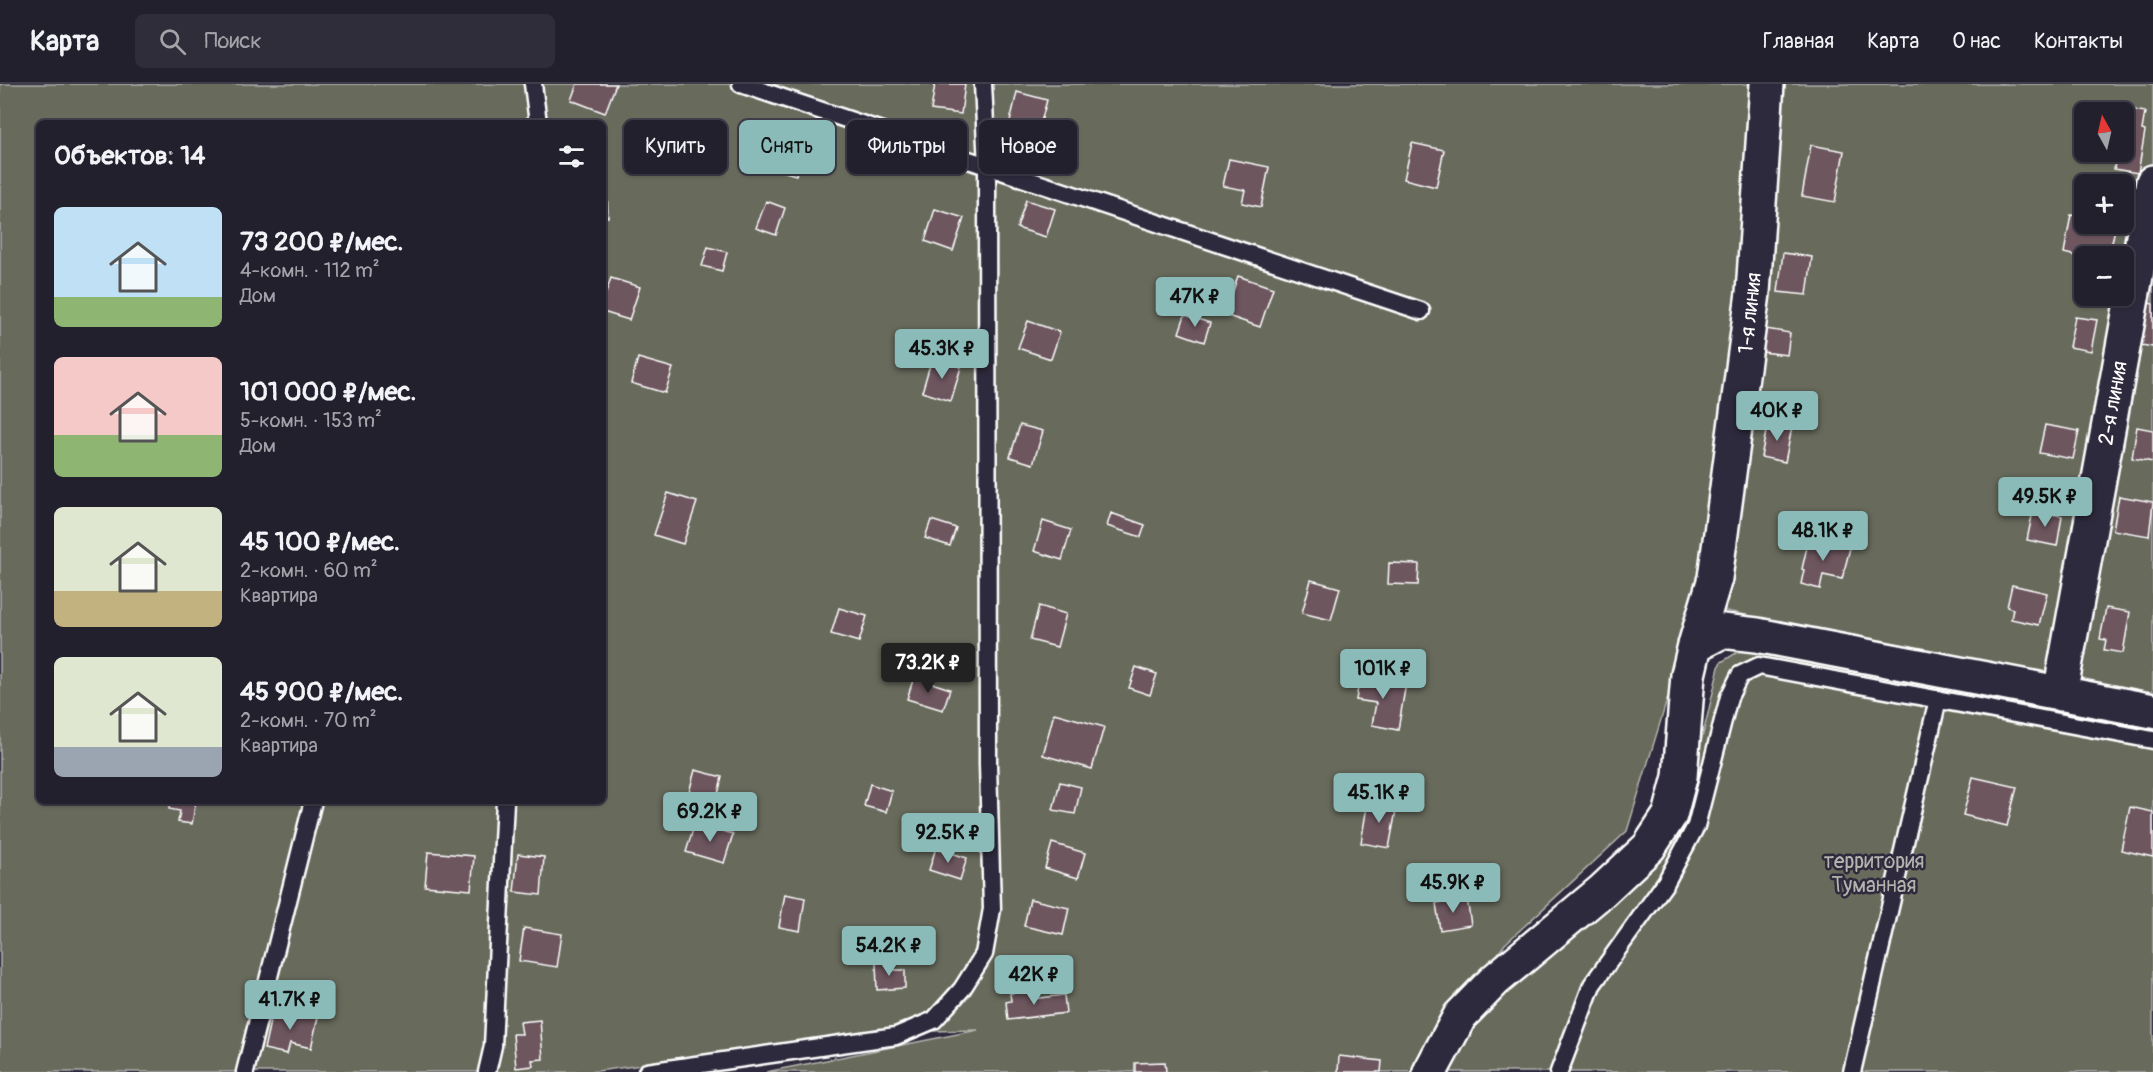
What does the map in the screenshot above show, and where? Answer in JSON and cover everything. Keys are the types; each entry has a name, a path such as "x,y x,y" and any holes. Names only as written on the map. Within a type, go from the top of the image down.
{"street":[{"name":"1-я линия","path":"1430,1072 1460,1016 1495,980 1602,891 1649,847 1670,815 1680,777 1688,675 1714,578 1750,317 1767,84"},
{"name":"2-я линия","path":"2060,694 2153,182"},
{"path":"1695,645 1722,631 1757,635 2153,711"}],"lane":[{"path":"533,84 538,120"},
{"path":"741,84 979,162"},
{"path":"983,84 985,120"},
{"path":"646,1072 896,1036 934,1020 962,989 984,954 992,909 988,764 987,174"},
{"path":"1014,174 1422,311"},
{"path":"1559,1072 1592,985 1666,882 1696,826 1729,697 1740,675 1759,666 2153,740"},
{"path":"1852,1072 1938,699"},
{"path":"245,1072 312,804"},
{"path":"487,1072 493,1046 505,804"}],"green space":[{"path":"0,84 2153,84 2153,695 1696,605 1627,831 1505,944 1438,1034 1419,1072 766,1072 978,1030 884,1032 590,1072 0,1072"},
{"name":"территория Туманная","path":"1744,648 2153,721 2153,1072 1438,1072 1457,1035 1531,963 1680,830 1720,663"}],"building":[{"path":"577,84 616,84 605,113 571,100"},
{"path":"935,84 965,84 961,114 931,110"},
{"path":"1017,92 1047,100 1042,120 1010,120"},
{"path":"2134,110 2145,112 2142,130 2145,131 2138,173 2114,169 2115,162 2134,162"},
{"path":"1412,143 1444,150 1436,187 1404,179"},
{"path":"1811,145 1844,151 1835,202 1802,196"},
{"path":"1229,159 1269,167 1261,207 1242,203 1245,190 1223,186"},
{"path":"606,188 607,188 608,217 606,217"},
{"path":"1026,200 1055,209 1046,237 1017,228"},
{"path":"766,201 785,208 776,235 756,228"},
{"path":"935,209 964,218 953,251 925,241"},
{"path":"2071,215 2074,216 2074,234 2114,234 2111,246 2074,246 2074,256 2064,253"},
{"path":"708,247 727,252 722,271 702,266"},
{"path":"1783,253 1812,257 1807,295 1778,292"},
{"path":"1238,276 1273,288 1260,327 1225,315"},
{"path":"611,278 640,287 629,320 606,313 606,293"},
{"path":"2149,303 2153,304 2153,347 2141,345"},
{"path":"1185,315 1210,323 1204,342 1179,333"},
{"path":"2075,317 2097,320 2091,351 2069,347"},
{"path":"1028,321 1060,332 1051,359 1018,348"},
{"path":"1766,329 1790,333 1787,355 1763,352"},
{"path":"638,358 673,368 665,393 631,383"},
{"path":"932,358 961,367 951,401 922,392"},
{"path":"1768,422 1792,427 1785,462 1761,457"},
{"path":"1020,425 1043,431 1033,464 1010,457"},
{"path":"2045,425 2079,431 2073,459 2039,453"},
{"path":"2137,427 2153,430 2153,462 2132,458"},
{"path":"668,493 697,502 683,544 654,535"},
{"path":"2119,496 2153,502 2149,536 2113,530"},
{"path":"2033,511 2062,516 2057,546 2027,540"},
{"path":"1111,513 1145,525 1141,537 1107,526"},
{"path":"931,520 956,528 950,546 925,538"},
{"path":"1043,521 1071,530 1062,560 1034,551"},
{"path":"1809,538 1850,548 1842,579 1823,575 1820,589 1801,584"},
{"path":"1389,563 1419,564 1418,585 1388,584"},
{"path":"1311,580 1340,588 1331,620 1302,613"},
{"path":"2012,585 2047,593 2039,625 2011,619 2013,609 2007,607"},
{"path":"1039,606 1066,614 1057,647 1030,640"},
{"path":"839,608 867,616 859,642 831,634"},
{"path":"2106,608 2130,612 2123,653 2104,650 2106,640 2100,639"},
{"path":"1136,667 1157,674 1150,695 1129,688"},
{"path":"1360,675 1406,683 1398,730 1372,725 1376,703 1356,700"},
{"path":"914,677 950,689 943,710 907,699"},
{"path":"1054,713 1104,727 1092,769 1043,755"},
{"path":"695,770 722,777 716,803 697,798 696,803 687,800"},
{"path":"1973,777 2017,787 2007,826 1963,815"},
{"path":"1060,782 1081,787 1075,814 1053,810"},
{"path":"870,784 892,791 886,812 864,806"},
{"path":"1368,800 1397,805 1389,848 1361,843"},
{"path":"170,804 195,804 192,824 178,822 180,811 169,809"},
{"path":"2130,807 2153,812 2153,857 2121,850"},
{"path":"695,823 733,834 724,863 686,852"},
{"path":"1052,843 1085,853 1078,878 1045,868"},
{"path":"936,848 967,858 960,880 929,870"},
{"path":"428,852 474,856 471,890 425,886"},
{"path":"518,854 544,857 541,895 514,892"},
{"path":"785,894 805,898 800,931 779,927"},
{"path":"1467,898 1471,925 1440,930 1436,903"},
{"path":"1030,899 1069,908 1063,935 1024,926"},
{"path":"524,928 562,934 557,967 519,961"},
{"path":"890,960 890,970 905,970 905,988 877,990 876,961"},
{"path":"1031,990 1032,999 1064,995 1066,1013 1008,1020 1006,1002 1011,1001 1010,993"},
{"path":"273,1008 318,1017 311,1048 290,1043 287,1054 264,1049"},
{"path":"540,1020 543,1059 532,1060 533,1066 516,1068 513,1034 522,1034 520,1022"},
{"path":"1339,1056 1382,1061 1381,1072 1338,1072"},
{"path":"1165,1062 1166,1072 1135,1072 1135,1063"}]}
